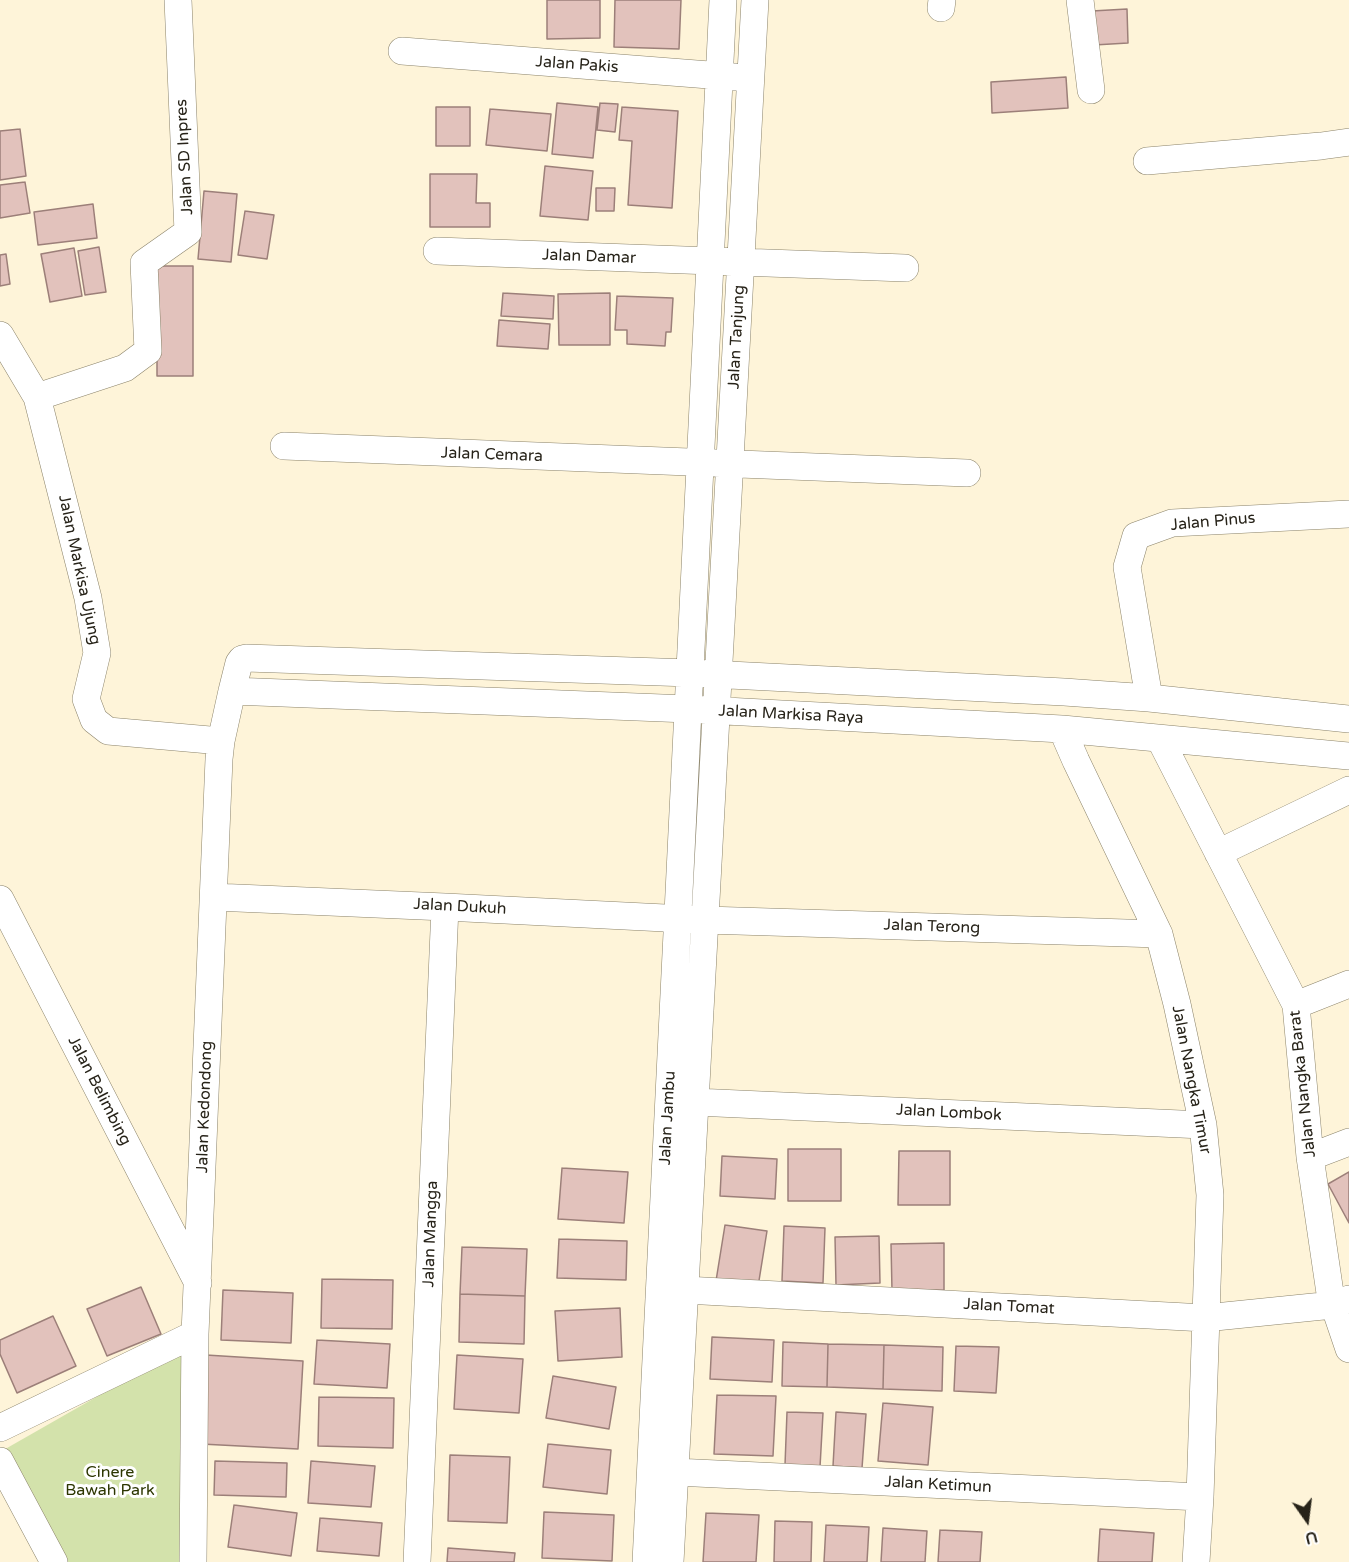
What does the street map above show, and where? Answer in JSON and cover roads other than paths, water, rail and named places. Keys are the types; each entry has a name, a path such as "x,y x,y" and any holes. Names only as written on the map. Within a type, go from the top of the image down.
{"street":[{"name":"Jalan SD Inpres","path":"37,397 125,368 148,351 144,263 188,232 178,0"},
{"name":"Jalan Tanjung","path":"690,673 723,0"},
{"name":"Jalan Tanjung","path":"718,675 755,0"},
{"path":"1080,0 1091,90"},
{"name":"Jalan Pakis","path":"402,51 751,78"},
{"path":"1147,161 1349,142"},
{"name":"Jalan Damar","path":"436,251 905,268"},
{"name":"Jalan Markisa Ujung","path":"0,335 37,397 88,598 97,653 86,699 94,720 108,731 221,741"},
{"name":"Jalan Cemara","path":"284,446 700,463"},
{"path":"700,463 967,473"},
{"name":"Jalan Pinus","path":"1149,699 1127,567 1136,536 1172,523 1349,514"},
{"name":"Jalan Kedondong","path":"193,1562 195,1334 219,759 239,663 246,658 690,673"},
{"path":"690,673 1064,692 1349,719"},
{"name":"Jalan Jambu","path":"646,1562 690,673"},
{"name":"Jalan Jambu","path":"670,1562 718,675"},
{"name":"Jalan Markisa Raya","path":"232,691 688,709 1062,729 1349,756"},
{"name":"Jalan Nangka Timur","path":"1062,729 1159,934 1177,1004 1203,1125 1210,1195 1196,1562"},
{"name":"Jalan Nangka Barat","path":"1160,739 1296,1005 1310,1157 1330,1293 1341,1302 1349,1349"},
{"path":"1218,853 1349,790"},
{"name":"Jalan Dukuh","path":"214,897 705,920"},
{"name":"Jalan Belimbing","path":"0,899 198,1284"},
{"name":"Jalan Mangga","path":"417,1562 445,907"},
{"name":"Jalan Terong","path":"705,920 1159,934"},
{"path":"1296,1005 1349,984"},
{"name":"Jalan Lombok","path":"695,1102 1203,1125"},
{"path":"1310,1157 1349,1142"},
{"name":"Jalan Tomat","path":"685,1290 1205,1318 1341,1302"},
{"path":"0,1428 195,1334"},
{"path":"0,1461 54,1562"},
{"name":"Jalan Ketimun","path":"675,1472 1200,1497"}],"park label":[{"name":"Cinere Bawah Park","path":"110,1482"}]}
